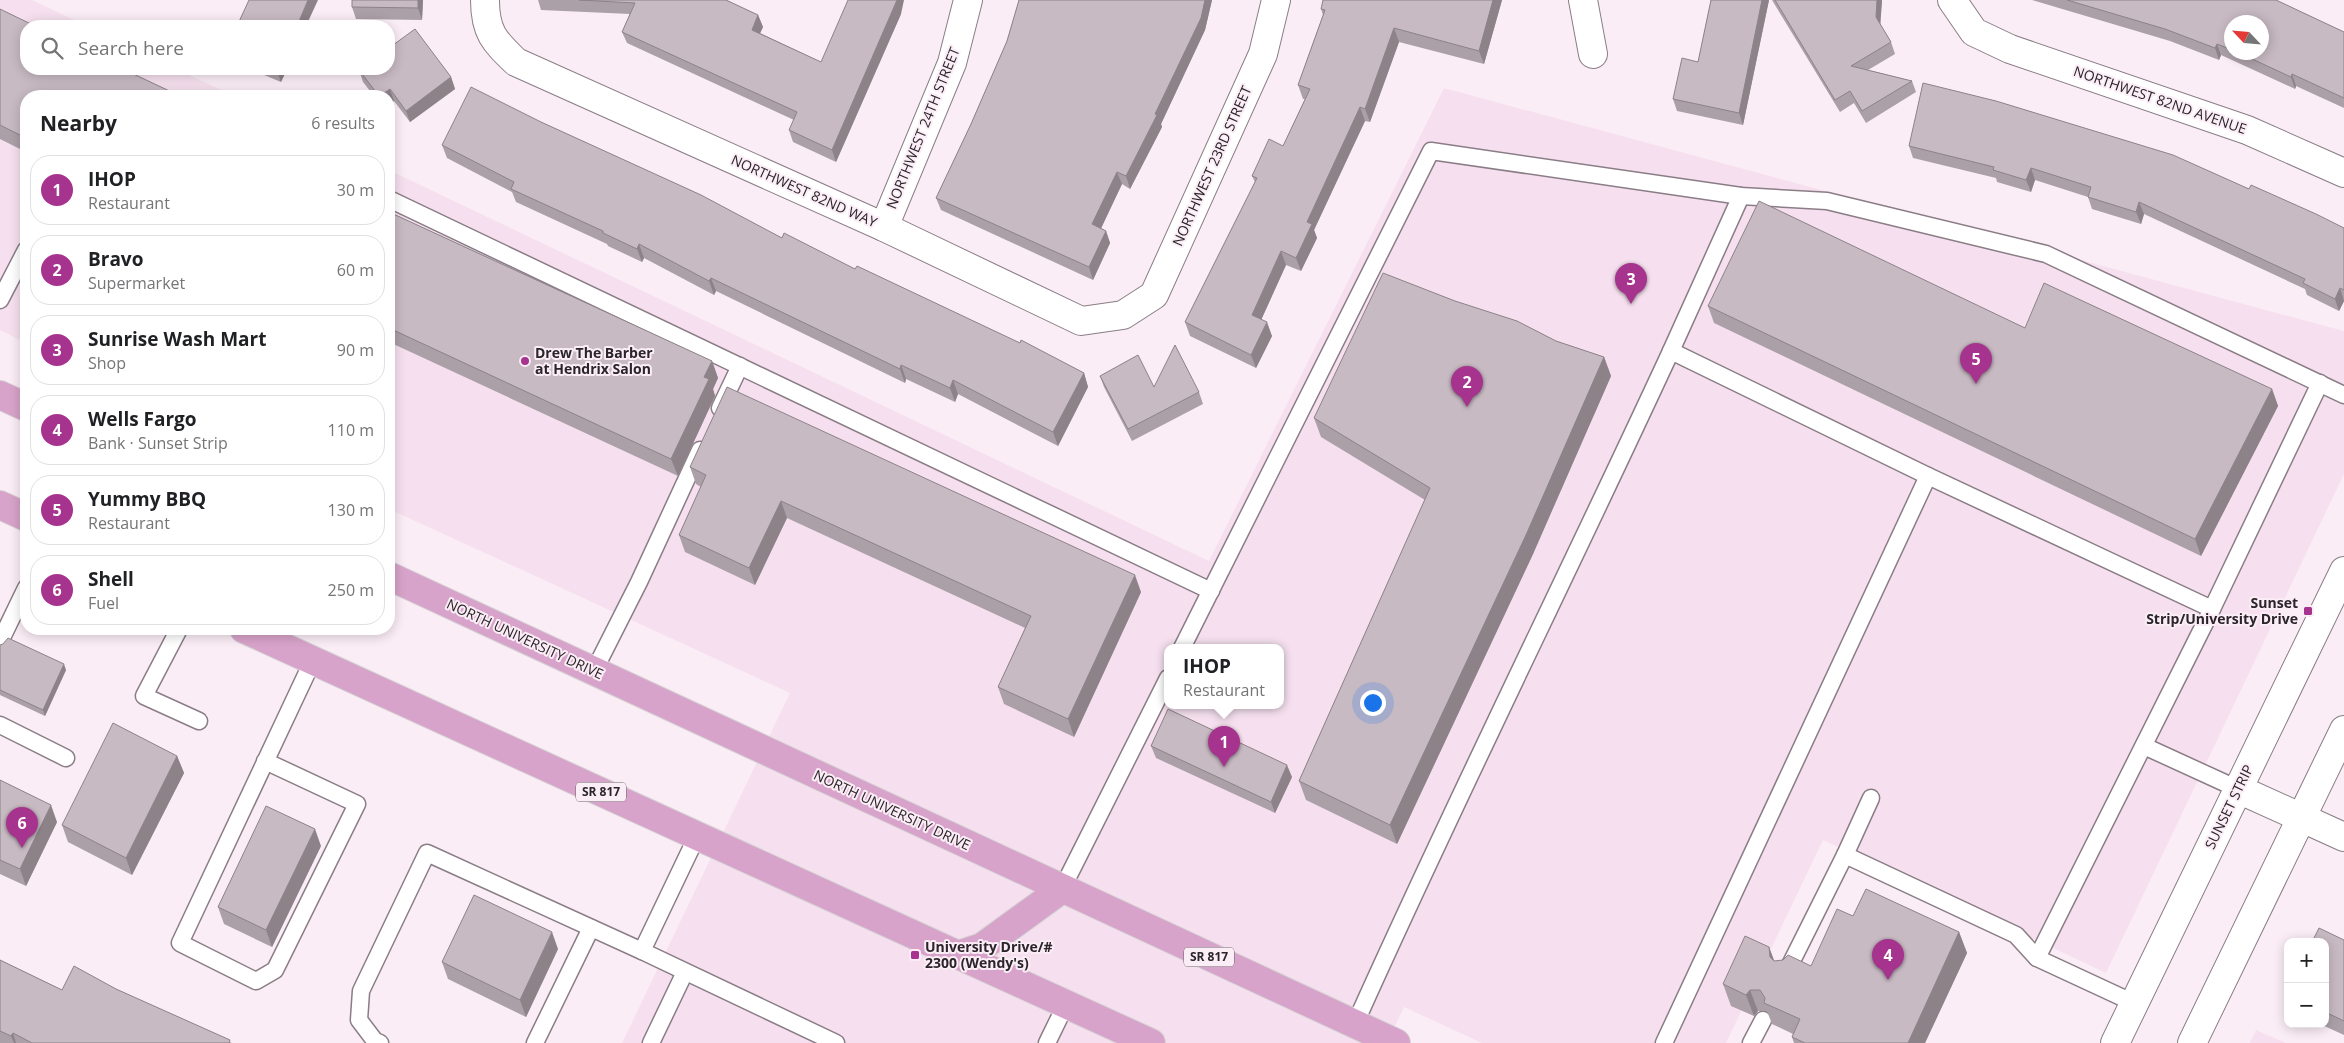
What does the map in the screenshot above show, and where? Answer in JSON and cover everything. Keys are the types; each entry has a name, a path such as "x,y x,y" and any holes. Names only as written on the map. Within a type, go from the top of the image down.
{"main road":[{"path":"0,395 20,404"},
{"path":"0,505 20,514"},
{"name":"NORTH UNIVERSITY DRIVE","path":"395,579 1396,1043"},
{"name":"SR 817","path":"257,635 1151,1043"},
{"path":"958,955 982,946 1062,889"}],"street":[{"name":"NORTHWEST 82ND WAY","path":"485,0 485,14 493,40 516,62 884,227 1081,320 1123,315"},
{"name":"NORTHWEST 24TH STREET","path":"884,227 952,63 968,0"},
{"name":"NORTHWEST 23RD STREET","path":"1123,315 1154,295 1263,54 1276,0"},
{"path":"1583,0 1594,54"},
{"name":"NORTHWEST 82ND AVENUE","path":"1952,0 1974,32 2010,49 2248,130 2344,173"},
{"name":"SUNSET STRIP","path":"2115,1043 2344,571"},
{"path":"2192,1043 2344,730"},
{"path":"2238,789 2344,837"}],"lane":[{"path":"1184,644 1431,150 1741,196 1827,201 2046,254 2344,395"},
{"path":"1355,1024 1402,919 1544,622 1741,196"},
{"path":"395,202 1211,591"},
{"path":"0,300 20,262"},
{"path":"1670,351 1928,476 2212,609"},
{"path":"594,671 639,582 740,366"},
{"path":"2037,958 2212,609 2320,383"},
{"path":"1664,1043 1928,476"},
{"path":"0,642 20,600"},
{"path":"176,635 144,696 199,721"},
{"path":"265,761 357,804 275,970 256,981 180,943 265,761 313,660"},
{"path":"1062,889 1164,686"},
{"path":"0,725 66,758"},
{"path":"2144,746 2238,789"},
{"path":"1786,972 1845,855 1871,798"},
{"path":"642,951 697,836"},
{"path":"377,1042 359,1020 361,991 427,853 642,951 836,1043"},
{"path":"1845,855 2016,935 2037,958 2134,1003"},
{"path":"535,1043 591,928"},
{"path":"651,1043 685,972"},
{"path":"1047,1043 1066,1004"},
{"path":"1752,1043 1763,1020"}],"shaded area":[{"path":"0,0 32,0 74,20 20,20 20,75 189,75 221,90 20,90 20,340 0,330"},
{"path":"1444,88 2344,331 2344,474 2106,973 1823,840 1726,1043 1482,1043 1404,1007 1387,1043 622,1043 790,693 395,512 395,173 1209,561"},
{"path":"2256,1030 2286,1043 2250,1043"}],"building":[{"path":"249,0 308,0 300,20 240,20"},
{"path":"352,0 418,0 418,8 352,7"},
{"path":"579,0 726,0 758,15 752,30 821,62 848,0 897,0 832,150 789,130 797,112 622,32 635,3"},
{"path":"1019,0 1205,0 1201,18 1155,114 1157,115 1126,176 1117,172 1092,224 1106,231 1089,267 936,198 1007,41"},
{"path":"1323,0 1493,0 1479,51 1394,28 1365,109 1360,107 1307,222 1312,224 1296,258 1281,251 1252,315 1267,322 1251,355 1185,322 1257,178 1252,176 1269,139 1283,146 1310,89 1298,85 1325,10 1321,9"},
{"path":"1711,0 1762,0 1739,113 1673,99 1682,58 1698,62"},
{"path":"1775,0 1877,0 1876,17 1891,42 1851,66 1912,81 1862,111 1850,91 1835,100"},
{"path":"2067,0 2276,0 2344,32 2344,98 2292,74 2291,77 2254,60 2269,60 2269,15 2224,15 2224,47 2217,44 2215,48 2165,29"},
{"path":"0,9 23,20 20,20 20,75 136,75 167,90 20,90 20,135 0,125"},
{"path":"415,29 451,77 406,111 395,96 395,90 374,90 363,75 395,75 395,44"},
{"path":"1923,83 1996,101 2173,155 2249,189 2251,185 2316,214 2344,228 2344,290 2340,288 2335,299 2303,283 2305,279 2139,202 2136,212 2088,197 2091,187 2031,168 2026,180 1993,170 1994,167 1909,146"},
{"path":"471,87 541,122 701,195 782,238 784,233 855,269 857,266 1020,343 1021,340 1084,373 1053,432 953,380 950,388 901,365 900,369 711,278 709,281 639,244 637,249 603,233 603,231 511,189 514,182 442,145"},
{"path":"1759,201 2025,328 2044,283 2272,389 2195,539 1708,306"},
{"path":"395,215 712,361 704,377 709,379 671,459 395,331"},
{"path":"1383,273 1455,301 1517,321 1556,341 1604,357 1526,535 1390,825 1299,781 1430,488 1314,418"},
{"path":"1175,345 1199,392 1128,429 1100,376 1138,355 1154,387"},
{"path":"727,387 1135,575 1068,719 998,687 1031,616 781,501 749,568 679,535 706,475 690,467"},
{"path":"8,638 64,664 43,710 0,690 0,645"},
{"path":"1168,709 1287,765 1271,802 1151,746"},
{"path":"113,723 177,756 126,858 62,825"},
{"path":"0,780 51,805 20,869 0,860"},
{"path":"266,806 315,829 266,930 218,907"},
{"path":"1866,889 1959,932 1908,1043 1805,1043 1792,1037 1800,1019 1764,1003 1765,998 1760,990 1750,990 1746,995 1723,984 1745,936 1769,947 1770,957 1774,961 1783,960 1788,955 1811,966 1837,909 1853,916"},
{"path":"474,895 552,932 520,1000 442,962"},
{"path":"2319,928 2344,940 2344,1021 2329,1014 2329,938 2314,938"},
{"path":"0,960 62,990 74,966 116,989 230,1040 229,1043 32,1043 13,1033 11,1036 0,1031"}],"place":[{"name":"Sunrise Wash Mart","path":"1631,304"},
{"name":"Drew The Barber at Hendrix Salon","path":"525,361"},
{"name":"Yummy BBQ","path":"1976,384"},
{"name":"Bravo","path":"1467,407"},
{"name":"Sunset Strip/University Drive","path":"2308,611"},
{"name":"IHOP","path":"1224,767"},
{"name":"Shell","path":"22,848"},
{"name":"University Drive/# 2300 (Wendy's)","path":"915,955"},
{"name":"Wells Fargo","path":"1888,980"}]}
